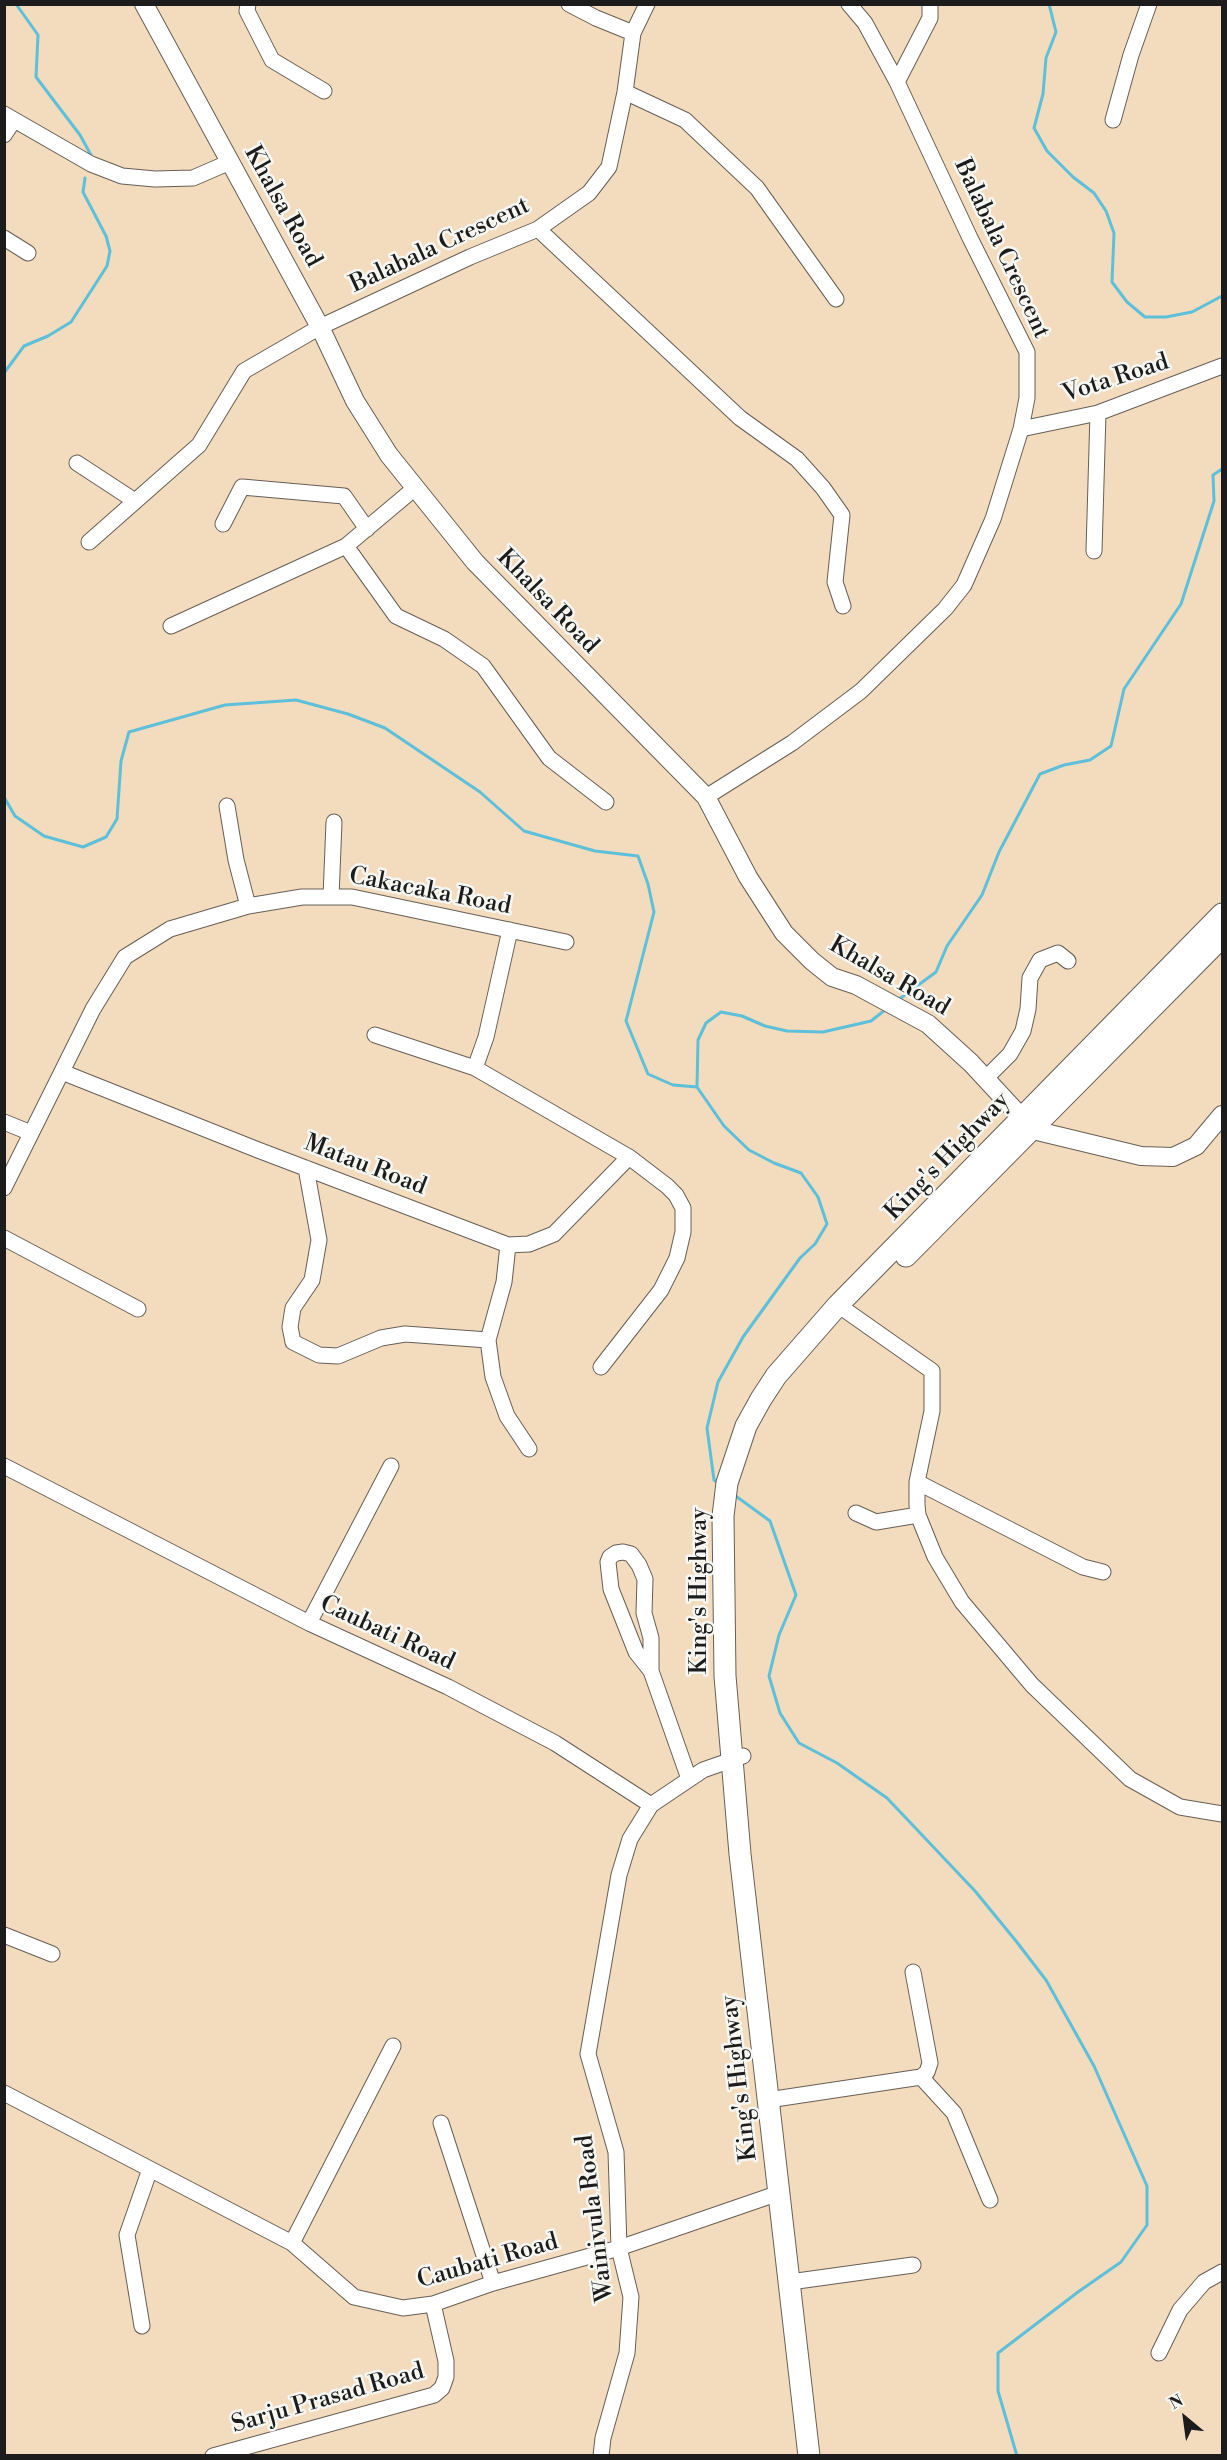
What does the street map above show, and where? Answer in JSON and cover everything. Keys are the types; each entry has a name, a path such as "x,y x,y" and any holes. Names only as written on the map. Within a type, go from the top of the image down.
{"highway":[{"name":"King's Highway","path":"1028,1124 1222,914"},
{"name":"King's Highway","path":"820,2456 740,1854 738,1757 725,1676 731,1495 757,1431 771,1405 843,1309 1028,1124 1222,937"},
{"name":"King's Highway","path":"774,2099 779,2193 796,2281 809,2456"}],"main road":[{"name":"Khalsa Road","path":"144,4 320,327 355,401 389,455 415,488 475,562 706,796 747,876 784,933 832,977 856,985 928,1024 985,1078 1028,1124"},
{"path":"1028,1124 1141,1156 1173,1157 1196,1146 1222,1115"}],"street":[{"path":"248,4 247,11 272,60 324,91"},
{"path":"569,4 633,33"},
{"name":"Balabala Crescent","path":"89,542 199,445 244,370 320,327 470,257 538,229 589,193 609,166 625,92 633,33 647,4"},
{"name":"Balabala Crescent","path":"706,796 792,743 861,691 945,609 964,585 993,519 1021,429 1027,398 1028,352 980,258 897,81 864,23 849,4"},
{"path":"897,81 930,18 930,4"},
{"path":"1113,120 1131,55 1149,4"},
{"path":"625,92 655,104 685,120 749,180 836,299"},
{"path":"4,135 9,117 91,164 122,176 154,179 193,178 230,162"},
{"path":"538,229 740,418 797,459 823,488 842,515 835,582 843,606"},
{"path":"4,238 28,252"},
{"name":"Vota Road","path":"1021,429 1098,413 1222,366"},
{"path":"1094,550 1098,413"},
{"path":"77,463 135,501"},
{"path":"223,524 242,487 344,496 367,529"},
{"path":"171,626 346,546 415,488"},
{"path":"346,546 396,616 444,639 483,666 549,758 606,802"},
{"path":"227,806 236,860 248,906"},
{"path":"331,897 334,822"},
{"name":"Cakacaka Road","path":"4,1188 93,1010 125,957 170,929 248,906 302,897 352,897 566,942"},
{"path":"475,1068 486,1037 510,930"},
{"path":"985,1078 1010,1054 1023,1031 1028,1009 1030,978 1040,960 1058,953 1068,961"},
{"path":"375,1035 475,1068 629,1156 668,1186 676,1195 683,1208 683,1232 677,1258 662,1290 601,1367"},
{"name":"Matau Road","path":"62,1072 508,1245 529,1244 554,1234 629,1156"},
{"path":"4,1122 31,1133"},
{"path":"306,1168 319,1240 312,1280 293,1308 290,1327 293,1342 319,1355 339,1356 381,1338 405,1334 488,1340"},
{"path":"4,1238 138,1309"},
{"path":"508,1245 504,1282 488,1340 493,1377 507,1416 529,1449"},
{"path":"843,1309 932,1371 932,1411 917,1482 918,1515 935,1557 962,1602 1053,1707 1130,1779 1180,1807 1222,1814"},
{"name":"Caubati Road","path":"4,1466 309,1623 448,1687 555,1743 651,1805"},
{"path":"309,1623 391,1466"},
{"path":"917,1482 1083,1567 1103,1572"},
{"path":"856,1514 876,1522 918,1515"},
{"path":"651,1671 651,1638 644,1613 645,1579 631,1554 616,1553 610,1557 608,1562 611,1589 636,1652 651,1671 689,1779"},
{"path":"651,1805 703,1770 738,1757"},
{"name":"Wainivula Road","path":"601,2456 603,2438 627,2353 631,2297 619,2248 616,2152 588,2054 619,1875 630,1839 651,1805"},
{"path":"4,1935 52,1954"},
{"path":"774,2099 921,2077 927,2072 930,2063 913,1972"},
{"path":"292,2243 393,2046"},
{"path":"921,2077 954,2113 990,2200"},
{"name":"Caubati Road","path":"4,2093 292,2243 354,2297 403,2308 433,2304 492,2283 619,2248 779,2193"},
{"path":"441,2123 492,2283"},
{"path":"142,2326 127,2235 150,2169"},
{"path":"796,2281 913,2265"},
{"path":"1159,2353 1180,2310 1204,2282 1222,2272"},
{"name":"Sarju Prasad Road","path":"213,2456 434,2395 442,2388 446,2377 446,2361 433,2304"}],"waterway":[{"path":"16,4 38,35 36,77 80,135 91,155"},
{"path":"1049,4 1056,32 1046,58 1043,94 1034,128 1047,151 1073,177 1094,193 1106,211 1114,233 1112,282 1127,302 1145,317 1166,317 1192,312 1222,296"},
{"path":"4,373 24,346 48,336 71,322 107,266 110,251 106,236 83,192 85,178"},
{"path":"898,1000 936,972 947,946 982,895 999,852 1040,774 1064,765 1090,760 1111,746 1124,689 1181,604 1214,501 1213,475 1222,469"},
{"path":"4,797 15,816 44,836 83,847 106,837 117,819 121,761 129,732 225,705 296,700 348,714 385,728 480,792 524,831 595,851 638,856 648,884 654,912 626,1021 648,1074 673,1085 697,1087 724,1126 749,1150 801,1173 818,1197 827,1224 815,1244 800,1258 743,1337 718,1382 707,1428 714,1480 718,1483"},
{"path":"697,1087 698,1040 706,1023 721,1012 742,1016 765,1026 787,1031 823,1032 871,1021 885,1010"},
{"path":"733,1494 770,1521 796,1595 779,1635 769,1676 780,1713 799,1743 837,1763 887,1798 975,1891 1016,1941 1046,1980 1094,2066 1147,2186 1147,2225 1121,2262 998,2353 998,2391 1017,2456"}]}
